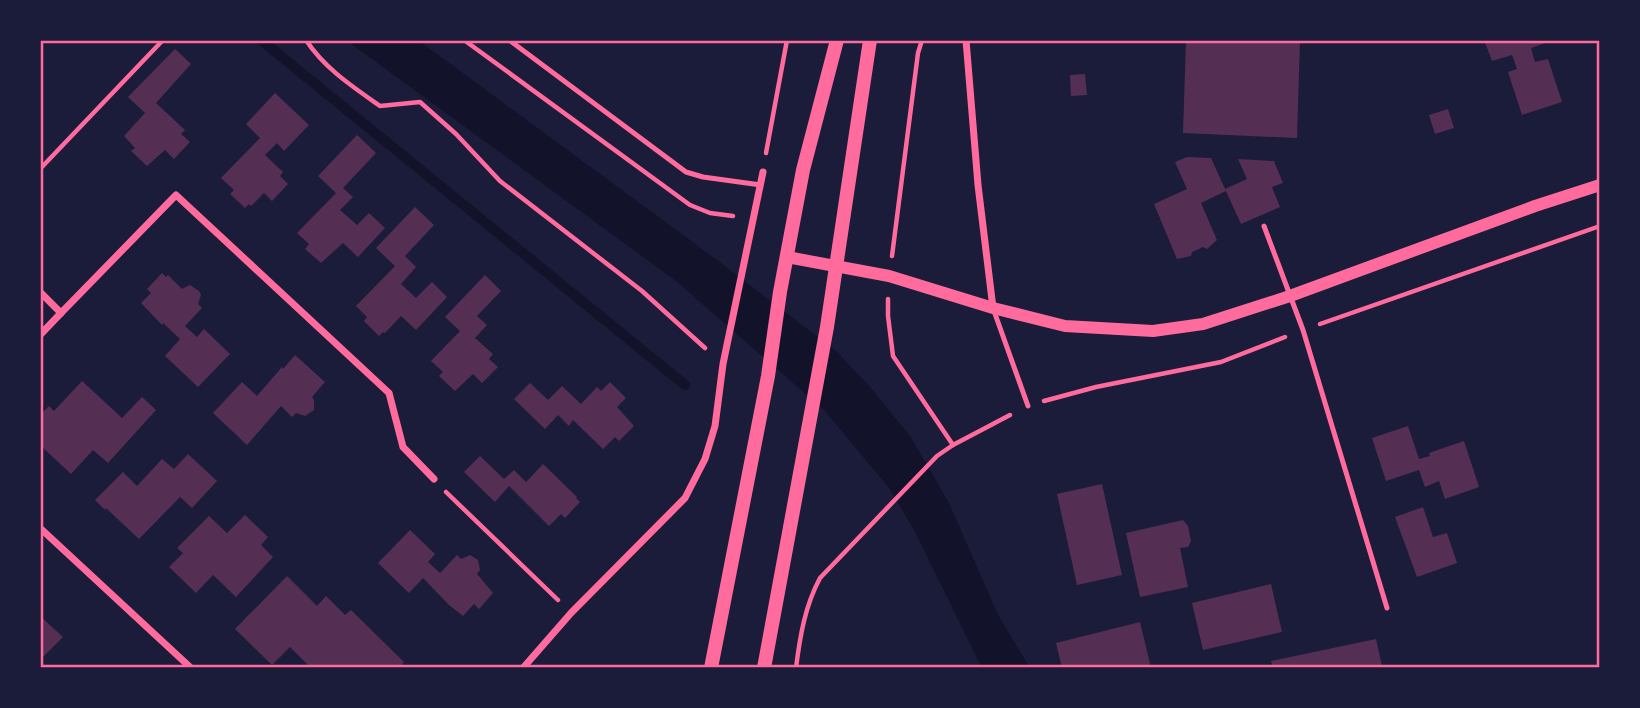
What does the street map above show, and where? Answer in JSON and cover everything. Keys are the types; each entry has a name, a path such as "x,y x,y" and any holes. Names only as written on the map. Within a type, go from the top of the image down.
{"main road":[{"path":"711,668 768,376 780,292 803,170 837,40"},
{"path":"764,668 827,327 870,40"}],"street":[{"path":"966,40 978,185 993,308"},
{"path":"523,668 571,613 685,498 705,460 715,426 723,363 763,172"},
{"path":"787,257 889,276 993,308 1065,326 1153,331 1203,324 1290,296 1600,185"},
{"path":"40,335 176,195 389,393 403,447 434,480"},
{"path":"40,292 61,313"},
{"path":"40,528 191,668"}],"lane":[{"path":"509,40 686,172 761,185"},
{"path":"1264,226 1303,330 1387,608"},
{"path":"993,308 1028,407"}],"path":[{"path":"40,169 163,40"},
{"path":"306,40 318,57 337,75 380,106 420,102 456,134 500,181 642,291 723,363"},
{"path":"464,40 690,205 710,213 753,219"},
{"path":"763,172 787,40"},
{"path":"922,40 918,53 889,276 888,316 893,356 953,445"},
{"path":"796,668 800,633 812,593 820,578 937,456 953,445 1028,407 1096,387 1221,362 1303,330 1600,226"},
{"path":"434,480 571,613"}],"shaded area":[{"path":"346,40 418,40 836,351 910,436 949,503 998,615 1030,668 982,668 915,532 890,489 825,411 676,281"}],"building":[{"path":"1186,40 1300,40 1297,138 1183,133"},
{"path":"1484,40 1554,40 1531,48 1535,62 1548,59 1562,102 1522,115 1508,72 1517,69 1512,55 1492,61"},
{"path":"175,49 191,64 156,103 185,130 181,134 190,142 174,159 165,150 147,166 131,151 135,148 124,136 145,113 128,97"},
{"path":"1085,74 1087,95 1071,96 1070,75"},
{"path":"275,93 309,125 284,151 277,143 265,155 283,172 280,176 288,184 272,201 264,193 251,206 249,204 245,208 230,194 234,190 221,178 260,138 246,124"},
{"path":"1448,109 1454,128 1435,134 1429,115"},
{"path":"357,135 376,153 343,188 353,197 340,210 357,225 369,213 385,228 358,257 343,243 321,263 305,249 309,244 297,233 336,193 318,176"},
{"path":"1187,157 1211,158 1226,191 1201,203 1217,240 1207,249 1203,247 1192,252 1191,256 1177,259 1154,204 1187,189 1175,162"},
{"path":"1238,159 1274,161 1283,183 1272,187 1280,207 1241,224 1225,189 1247,179"},
{"path":"415,207 434,225 405,256 416,267 401,284 416,298 432,282 447,297 416,330 401,316 379,336 364,321 367,317 356,306 395,266 376,248"},
{"path":"162,273 166,277 168,275 182,289 190,285 199,291 201,295 198,304 202,308 185,326 197,337 204,329 230,354 198,387 165,356 180,339 141,303 151,293 147,289"},
{"path":"485,275 501,291 477,316 487,325 475,338 493,354 489,359 498,367 482,383 473,374 455,391 439,376 443,372 431,361 460,331 445,317"},
{"path":"295,355 325,382 312,397 314,410 305,416 296,413 292,417 281,406 247,445 213,413 242,382 257,396"},
{"path":"82,381 122,418 142,397 156,410 108,463 93,450 71,474 40,445 40,415 49,406 54,411"},
{"path":"610,382 626,398 617,407 634,426 619,441 615,437 603,449 573,420 569,426 558,415 545,429 514,399 530,383 548,400 562,386 581,404 597,387 601,391"},
{"path":"1408,426 1419,459 1464,441 1479,487 1445,499 1439,481 1425,487 1419,470 1386,481 1372,438"},
{"path":"188,454 217,481 192,508 180,497 139,539 95,500 123,472 137,486 162,459 174,469"},
{"path":"480,456 504,479 514,470 526,482 543,464 580,502 565,518 561,514 549,526 509,486 495,502 464,472"},
{"path":"1102,484 1122,575 1077,585 1057,494"},
{"path":"1423,507 1433,537 1447,533 1457,563 1417,577 1395,517"},
{"path":"245,515 268,537 261,545 273,557 236,597 213,575 196,593 169,567 183,553 177,548 209,516 227,533"},
{"path":"1183,520 1188,526 1191,541 1188,547 1180,548 1188,587 1140,597 1126,533"},
{"path":"410,530 435,554 428,562 440,573 457,555 461,559 470,555 478,560 480,570 477,574 493,593 479,609 474,604 463,616 423,578 409,593 378,563"},
{"path":"287,576 317,606 326,596 345,615 351,610 404,662 399,668 311,668 290,647 272,665 235,629"},
{"path":"1271,584 1282,632 1203,650 1192,603"},
{"path":"40,616 63,637 40,660"},
{"path":"1140,622 1151,668 1062,668 1056,643"},
{"path":"1376,639 1382,666 1273,668 1271,661"}],"waterway":[{"path":"261,40 685,385"}]}
